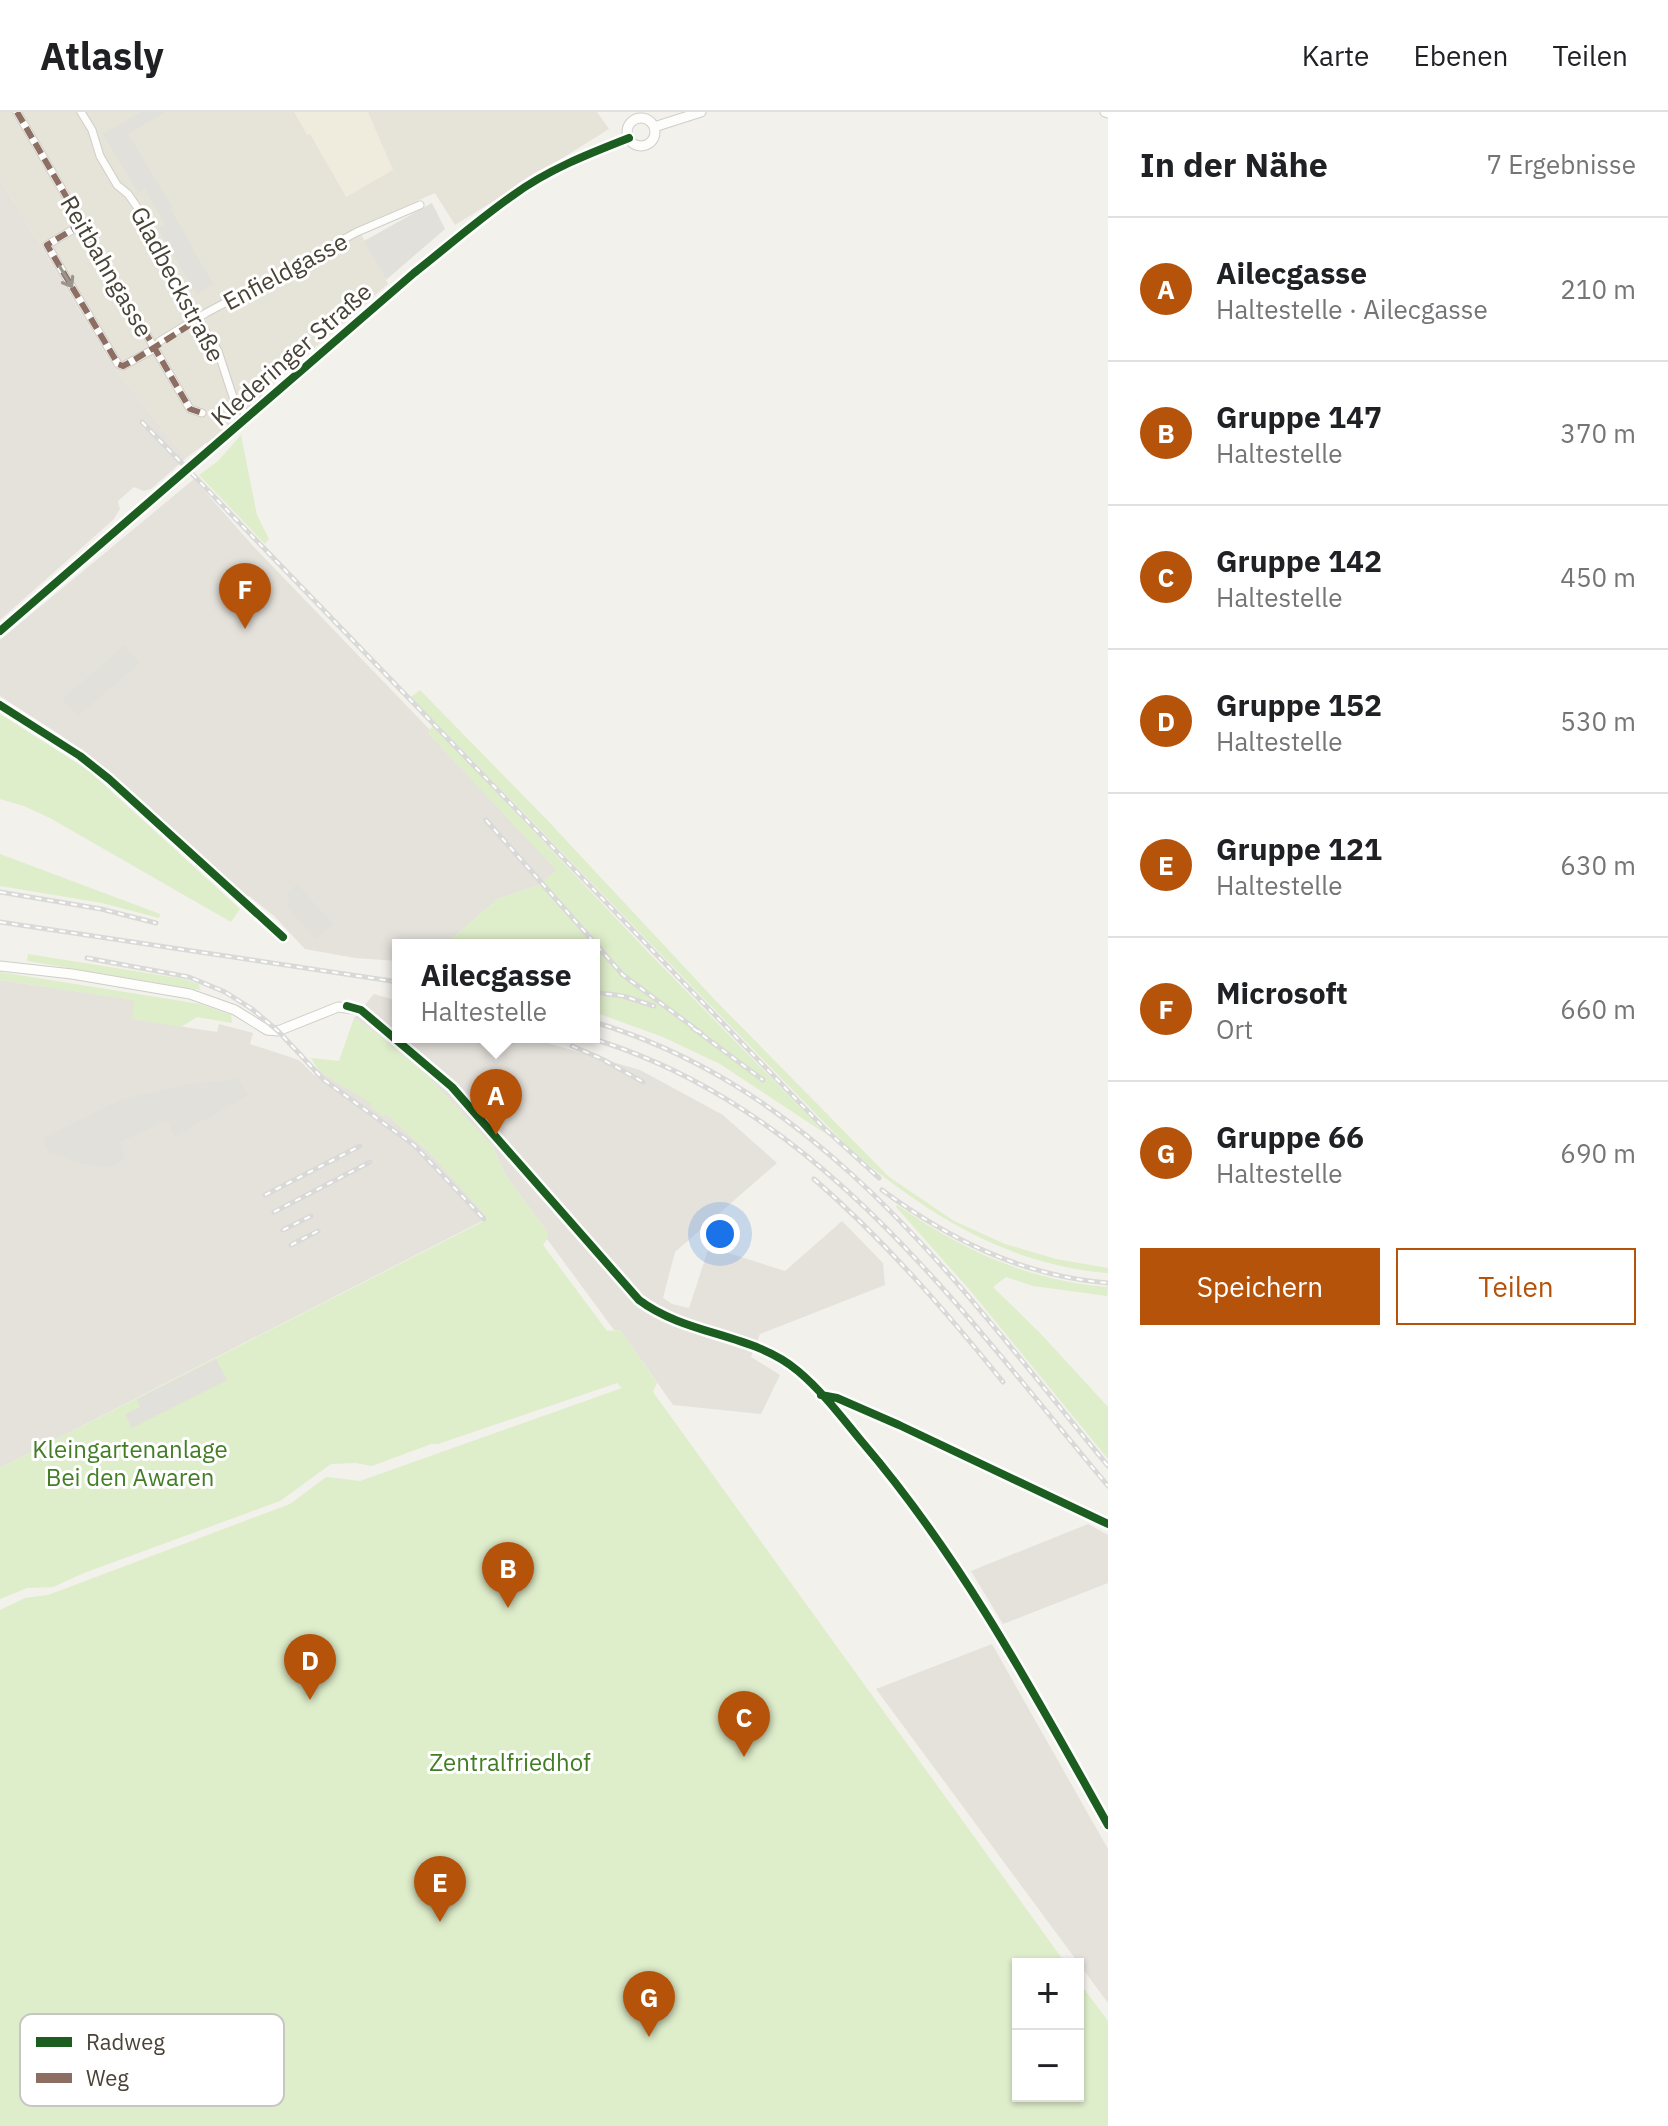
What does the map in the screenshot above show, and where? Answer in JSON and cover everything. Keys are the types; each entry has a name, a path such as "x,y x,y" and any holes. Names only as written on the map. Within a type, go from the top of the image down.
{"street":[{"name":"Reitbahngasse","path":"17,112 190,409 202,413"},
{"name":"Gladbeckstraße","path":"81,112 92,130 100,156 117,185 128,194 144,217 151,244 218,351 233,397 248,417"},
{"path":"654,127 701,112"},
{"path":"635,115 649,120 654,127 654,138 646,145 636,145 629,138 628,126 635,115"},
{"name":"Klederinger Straße","path":"0,631 414,273 513,195 556,169 629,138"},
{"name":"Enfieldgasse","path":"82,224 47,245 118,364 123,366 199,319 357,232 420,205"},
{"path":"0,705 80,756 109,779 283,937"},
{"path":"0,966 72,974 190,994 235,1010 267,1030 278,1031 321,1012 347,1006 361,1010 392,1036"},
{"path":"400,1043 452,1087 639,1300 670,1319 776,1355 799,1372 821,1395 900,1487 945,1549 1030,1686 1108,1825"}],"shaded area":[{"path":"0,112 597,112 609,129 455,225 435,193 357,227 388,284 266,390 256,405 211,443 206,443 186,458 113,366 0,179"},
{"path":"141,112 165,112 128,134 173,208 171,210 213,284 197,295 158,229 165,224 145,189 138,193 103,134"},
{"path":"294,112 368,112 393,170 346,197"},
{"path":"0,179 113,366 186,458 151,489 144,491 134,487 118,501 120,509 113,520 0,620"},
{"path":"432,203 445,229 386,280 364,241"},
{"path":"194,479 557,870 539,885 498,899 451,939 392,939 392,961 305,949 274,916 249,896 246,898 62,736 0,696 0,640"},
{"path":"125,645 140,663 78,716 62,699"},
{"path":"297,884 333,924 316,940 287,906 290,897 287,893"},
{"path":"0,980 135,1000 133,1019 217,1032 219,1024 253,1033 250,1044 299,1060 314,1075 319,1071 373,1104 383,1116 385,1113 432,1155 488,1218 0,1468"},
{"path":"374,994 392,999 392,1043 548,1043 640,1070 723,1115 777,1163 675,1252 663,1298 672,1304 689,1308 709,1247 785,1271 842,1221 883,1263 885,1285 760,1334 751,1357 780,1375 761,1414 673,1405 620,1330 614,1330 547,1239 547,1232 505,1174 492,1145 427,1076 354,1018"},
{"path":"239,1079 249,1095 175,1136 167,1120 119,1143 125,1159 109,1167 83,1164 49,1153 42,1138 123,1099 188,1084"},
{"path":"216,1359 227,1380 132,1428 125,1414 140,1407 137,1399"},
{"path":"1088,1524 1108,1535 1108,1583 1003,1624 971,1571"},
{"path":"992,1644 1108,1849 1108,2003 1084,1971 1084,1958 1075,1958 876,1689"}],"green space":[{"path":"241,435 257,515 269,539 265,544 199,475 218,461"},
{"path":"420,690 548,821 716,1001 889,1177 954,1221 1005,1244 1056,1259 1108,1268 1108,1273 1036,1260 969,1232 907,1194 850,1149 411,697"},
{"path":"0,714 88,770 240,909 231,922 50,818 0,799"},
{"path":"433,725 826,1134 720,1064 663,1037 600,1014 600,939 451,939 498,899 539,885 556,870 428,733"},
{"path":"0,854 160,914 159,918 102,903 0,886"},
{"path":"28,954 184,979 199,984 200,990 27,961"},
{"path":"0,972 200,1004 231,1015 232,1023 197,1017 181,1027 132,1019 134,1000 0,980"},
{"name":"Zentralfriedhof","path":"354,1018 428,1076 492,1145 505,1174 547,1232 543,1245 607,1331 620,1330 657,1383 653,1392 1062,1958 1012,1958 1012,2102 1084,2102 1084,1989 1108,2021 1108,2126 0,2126 0,1610 25,1598 48,1595 290,1504 326,1477 360,1481 622,1388 617,1383 372,1466 331,1464 280,1501 53,1587 27,1588 0,1599 0,1468 488,1219 432,1155 386,1114 383,1116 371,1107 372,1104 319,1071 311,1058 339,1061"},
{"path":"896,1207 946,1236 997,1261 1051,1278 1108,1287 1107,1296 1033,1286 1006,1277 993,1287 1108,1407 1108,1459 969,1289"}],"railway":[{"path":"142,422 824,1128 879,1178"},
{"path":"486,820 591,939"},
{"path":"0,892 101,909 156,923"},
{"path":"0,922 392,981"},
{"path":"600,949 623,975 701,1033"},
{"path":"87,958 189,977 225,992 252,1009 278,1031 324,1080 414,1145 484,1219"},
{"path":"600,993 654,1006"},
{"path":"600,1024 676,1054 751,1096 819,1146 882,1204 942,1266 1108,1466"},
{"path":"693,1028 763,1080"},
{"path":"600,1042 670,1069 746,1112 815,1163 879,1221 940,1285 1108,1486"},
{"path":"572,1046 643,1082"},
{"path":"265,1195 360,1146"},
{"path":"274,1212 370,1162"},
{"path":"814,1179 913,1276 1003,1382"},
{"path":"882,1190 934,1225 989,1253 1046,1273 1108,1283"},
{"path":"283,1230 311,1216"},
{"path":"291,1245 318,1231"}],"marked path":[{"path":"17,112 190,409 202,413"},
{"path":"82,224 47,245 118,364 123,366 199,319"}],"cycle path":[{"path":"0,631 414,273 475,224 539,178 629,138"},
{"path":"0,705 80,756 109,779 283,937"},
{"path":"347,1006 361,1010 392,1036"},
{"path":"400,1043 452,1087 639,1300 678,1321 761,1349 798,1371 824,1397 899,1487 965,1580 1108,1825"},
{"path":"821,1395 837,1398 899,1425 1108,1524"}],"place":[{"name":"Microsoft","path":"245,629"},
{"name":"Ailecgasse","path":"496,1135"},
{"name":"Gruppe 147","path":"508,1608"},
{"name":"Gruppe 152","path":"310,1700"},
{"name":"Gruppe 142","path":"744,1757"},
{"name":"Gruppe 121","path":"440,1922"},
{"name":"Gruppe 66","path":"649,2037"}],"park label":[{"name":"Kleingartenanlage Bei den Awaren","path":"130,1463"}]}
